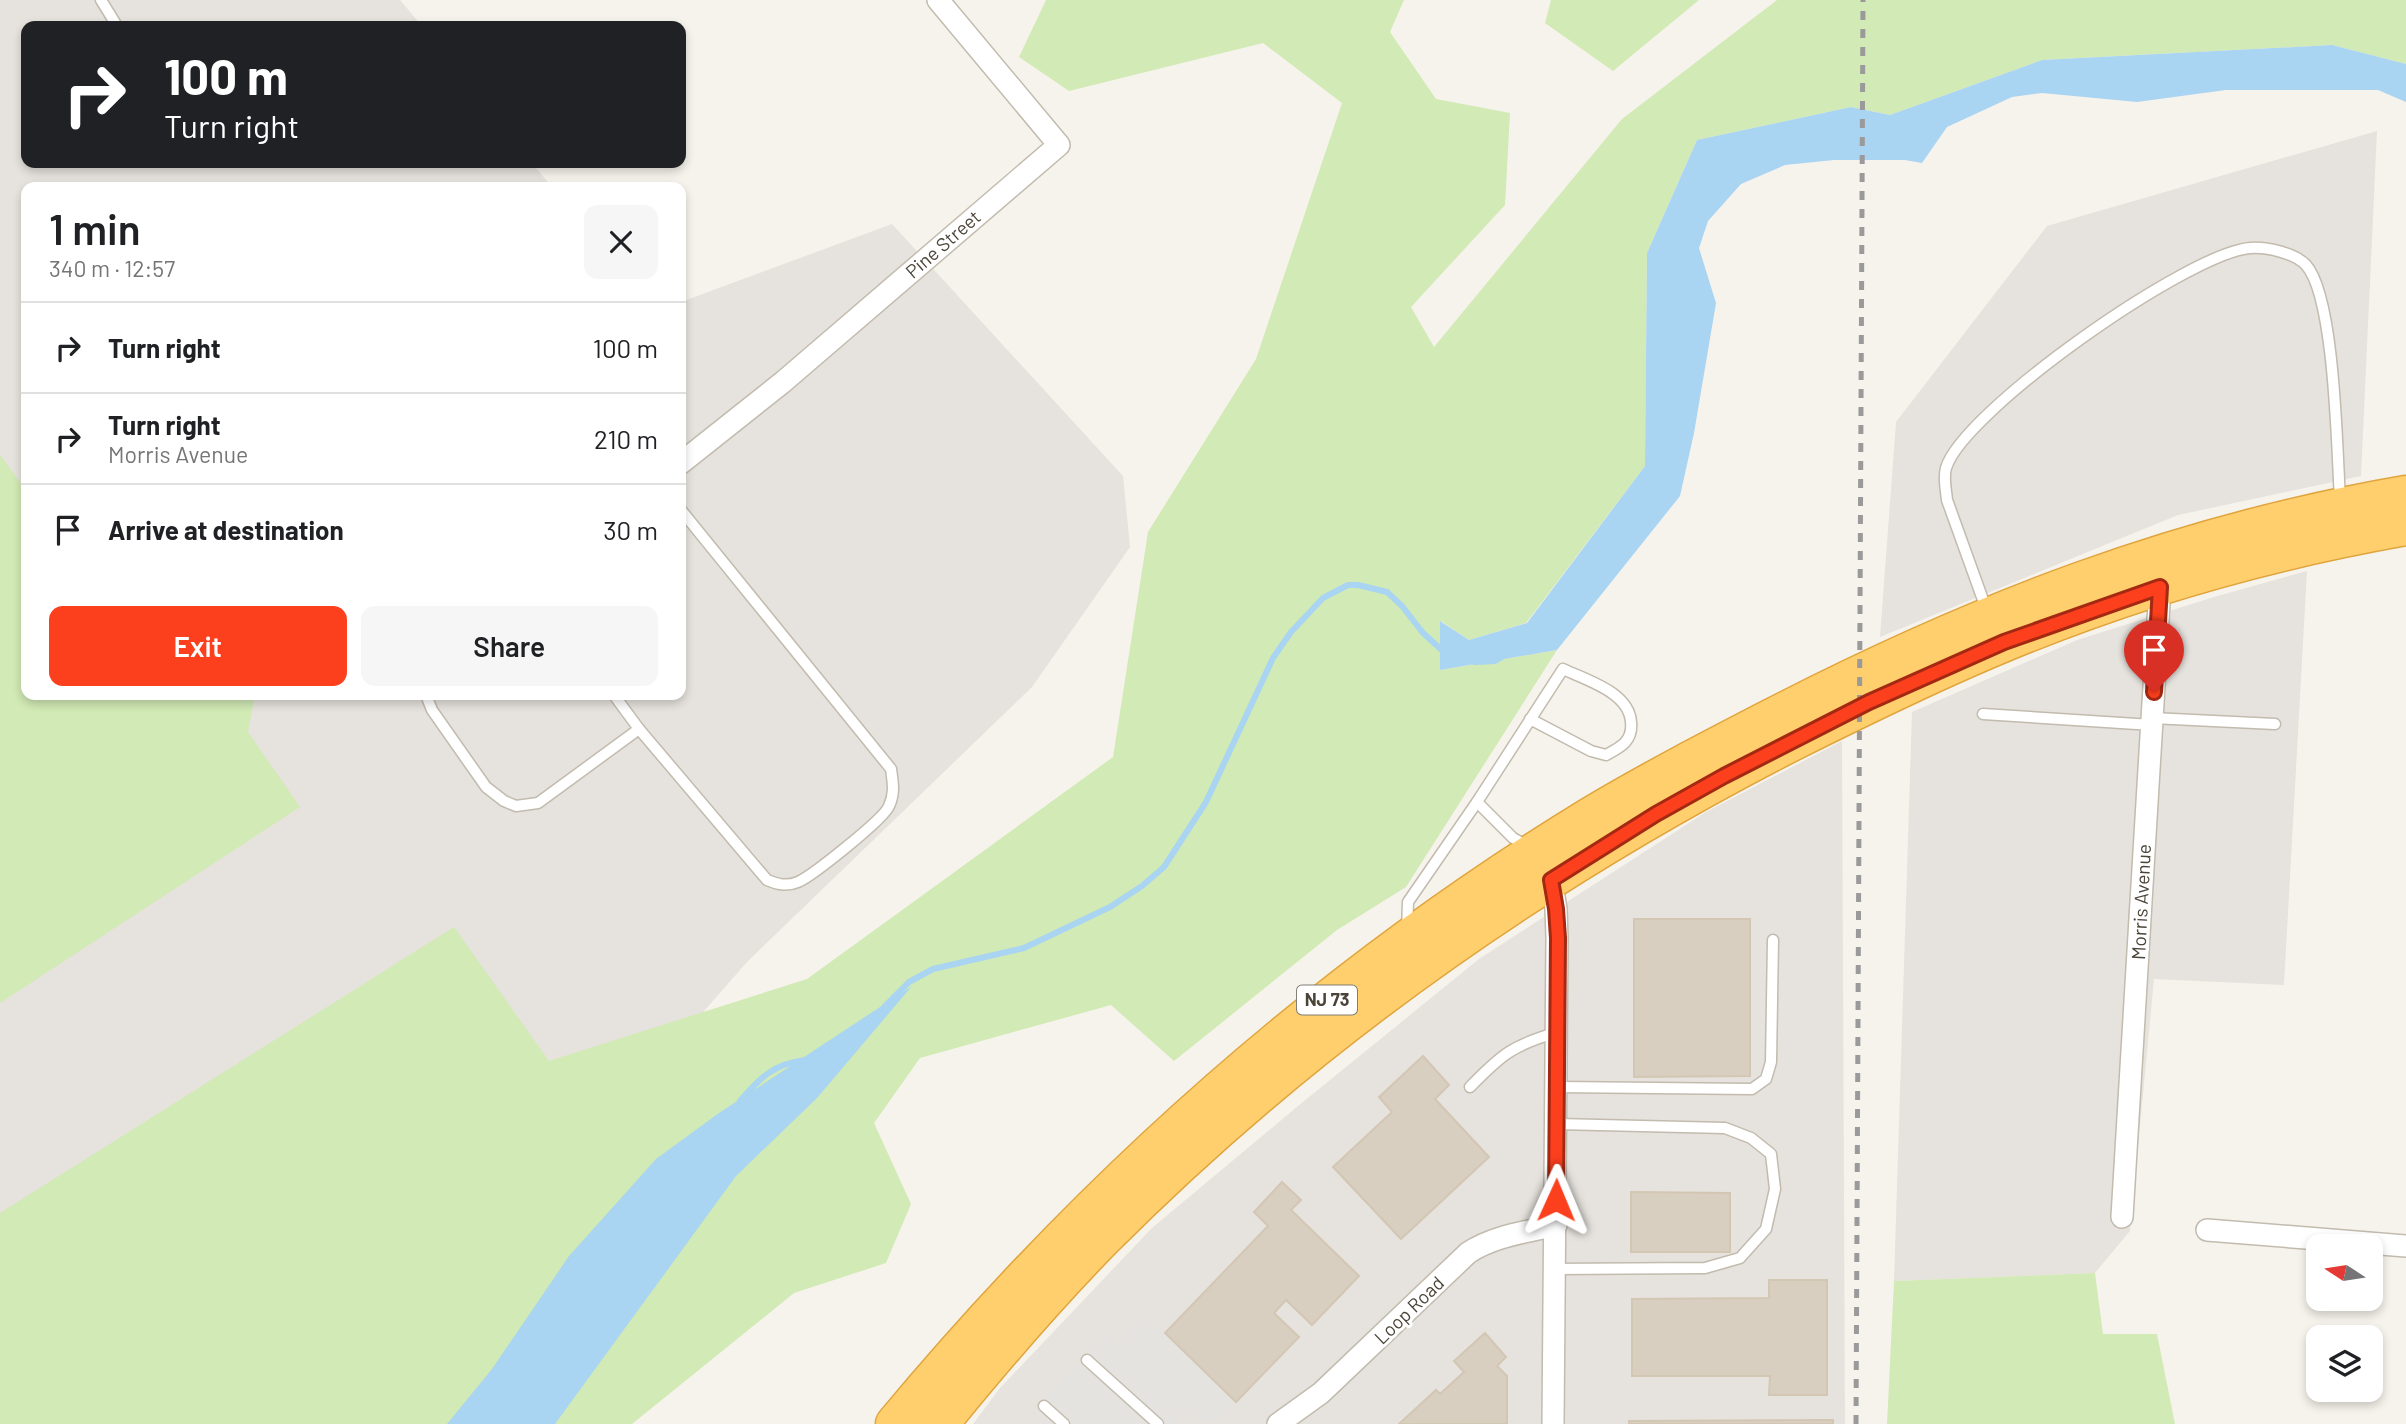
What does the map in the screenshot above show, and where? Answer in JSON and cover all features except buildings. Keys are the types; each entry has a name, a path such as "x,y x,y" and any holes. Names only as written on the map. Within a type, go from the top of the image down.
{"highway":[{"name":"NJ 73","path":"939,1424 1066,1277 1215,1133 1275,1081 1460,939 1602,810 1842,682 1989,615 2137,561 2340,506 2406,495"},
{"name":"NJ 73","path":"895,1424 1029,1272 1141,1160 1260,1054 1407,940 1543,866 1656,814 1869,702 2004,642 2160,587 2296,549 2406,526"}],"street":[{"name":"Pine Street","path":"686,459 783,382 1059,145 938,0"},
{"name":"Morris Avenue","path":"2122,1217 2160,587"},
{"path":"1543,866 1557,924 1553,1424"},
{"name":"Loop Road","path":"1278,1424 1321,1393 1468,1253 1492,1241 1556,1225"},
{"path":"2207,1230 2406,1246"}],"lane":[{"path":"101,0 114,21"},
{"path":"1989,615 1947,500 1947,466 1969,432 2040,370 2106,320 2198,265 2250,247 2280,250 2305,265 2319,293 2328,330 2340,506"},
{"path":"618,700 639,729 767,880 780,885 798,882 865,832 888,809 894,789 891,769 686,516"},
{"path":"1407,940 1408,902 1563,669 1611,693 1623,703 1631,716 1632,732 1626,742 1606,755 1591,751 1530,719"},
{"path":"428,700 432,710 486,787 504,802 516,806 538,803 639,729"},
{"path":"1983,714 2152,722 2275,724"},
{"path":"1477,802 1543,866"},
{"path":"1557,1087 1752,1089 1766,1079 1772,1062 1773,940"},
{"path":"1469,1087 1506,1053 1524,1042 1558,1032"},
{"path":"1555,1269 1705,1268 1740,1258 1766,1229 1774,1189 1771,1154 1751,1138 1726,1128 1557,1124"},
{"path":"1087,1360 1157,1424"},
{"path":"1044,1406 1064,1424"}],"shaded area":[{"path":"0,0 400,0 418,21 21,21 21,168 536,168 548,182 21,182 21,700 686,700 686,300 892,224 1123,476 1130,547 1032,687 747,962 606,1123 0,1424"},
{"path":"2377,131 2361,476 2178,515 1880,637 1896,422 2047,226"},
{"path":"2307,571 2284,985 2154,979 2130,1231 2095,1273 1894,1281 1912,712 2077,640"},
{"path":"1842,741 1845,1424 973,1424 1000,1388 1152,1228 1479,959 1706,812"},
{"path":"1146,1314 1236,1402 1222,1415 1205,1422 1184,1408 1173,1420 1177,1424 1033,1424 1038,1418 1033,1412 1106,1334 1117,1344"}],"green space":[{"path":"1046,0 1404,0 1390,32 1436,99 1510,113 1505,205 1411,307 1434,347 1622,119 1777,0 2406,0 2406,64 2332,45 2042,60 1890,115 1851,107 1697,140 1647,253 1645,466 1526,623 1469,640 1441,621 1440,670 1557,650 1406,887 1337,930 1174,1061 1111,1005 920,1058 874,1123 911,1204 886,1263 794,1293 632,1424 0,1424 0,1213 454,927 549,1061 807,979 1113,757 1148,532 1256,359 1342,103 1263,43 1069,91 1019,57"},
{"path":"1551,0 1699,0 1613,71 1545,23"},
{"path":"0,455 21,483 21,700 254,700 248,732 300,807 0,1003"},
{"path":"2095,1273 2103,1334 2157,1334 2175,1424 1887,1424 1894,1281"}],"water":[{"path":"2332,45 2406,64 2406,102 2378,90 2226,90 2137,102 2042,93 2012,97 1947,127 1922,163 1905,160 1834,160 1785,165 1741,184 1708,221 1699,248 1716,303 1694,433 1680,496 1557,650 1440,670 1440,621 1469,640 1527,623 1645,466 1647,253 1697,140 1851,107 1890,115 2042,60"},
{"path":"912,986 817,1098 736,1176 555,1424 447,1424 492,1369 569,1256 656,1159 719,1113"}],"waterway":[{"path":"884,1007 909,982 933,969 1024,948 1110,907 1142,886 1164,867 1206,802 1273,658 1291,632 1323,598 1348,585 1387,592 1423,633 1445,653"},
{"path":"1475,662 1495,661 1502,657"},
{"path":"740,1101 768,1073 784,1065 805,1060"}],"railway":[{"path":"1856,1424 1863,0"}],"route":[{"path":"1556,1200 1558,938 1551,880 1656,814 1869,702 2004,642 2160,587 2154,692"}]}
